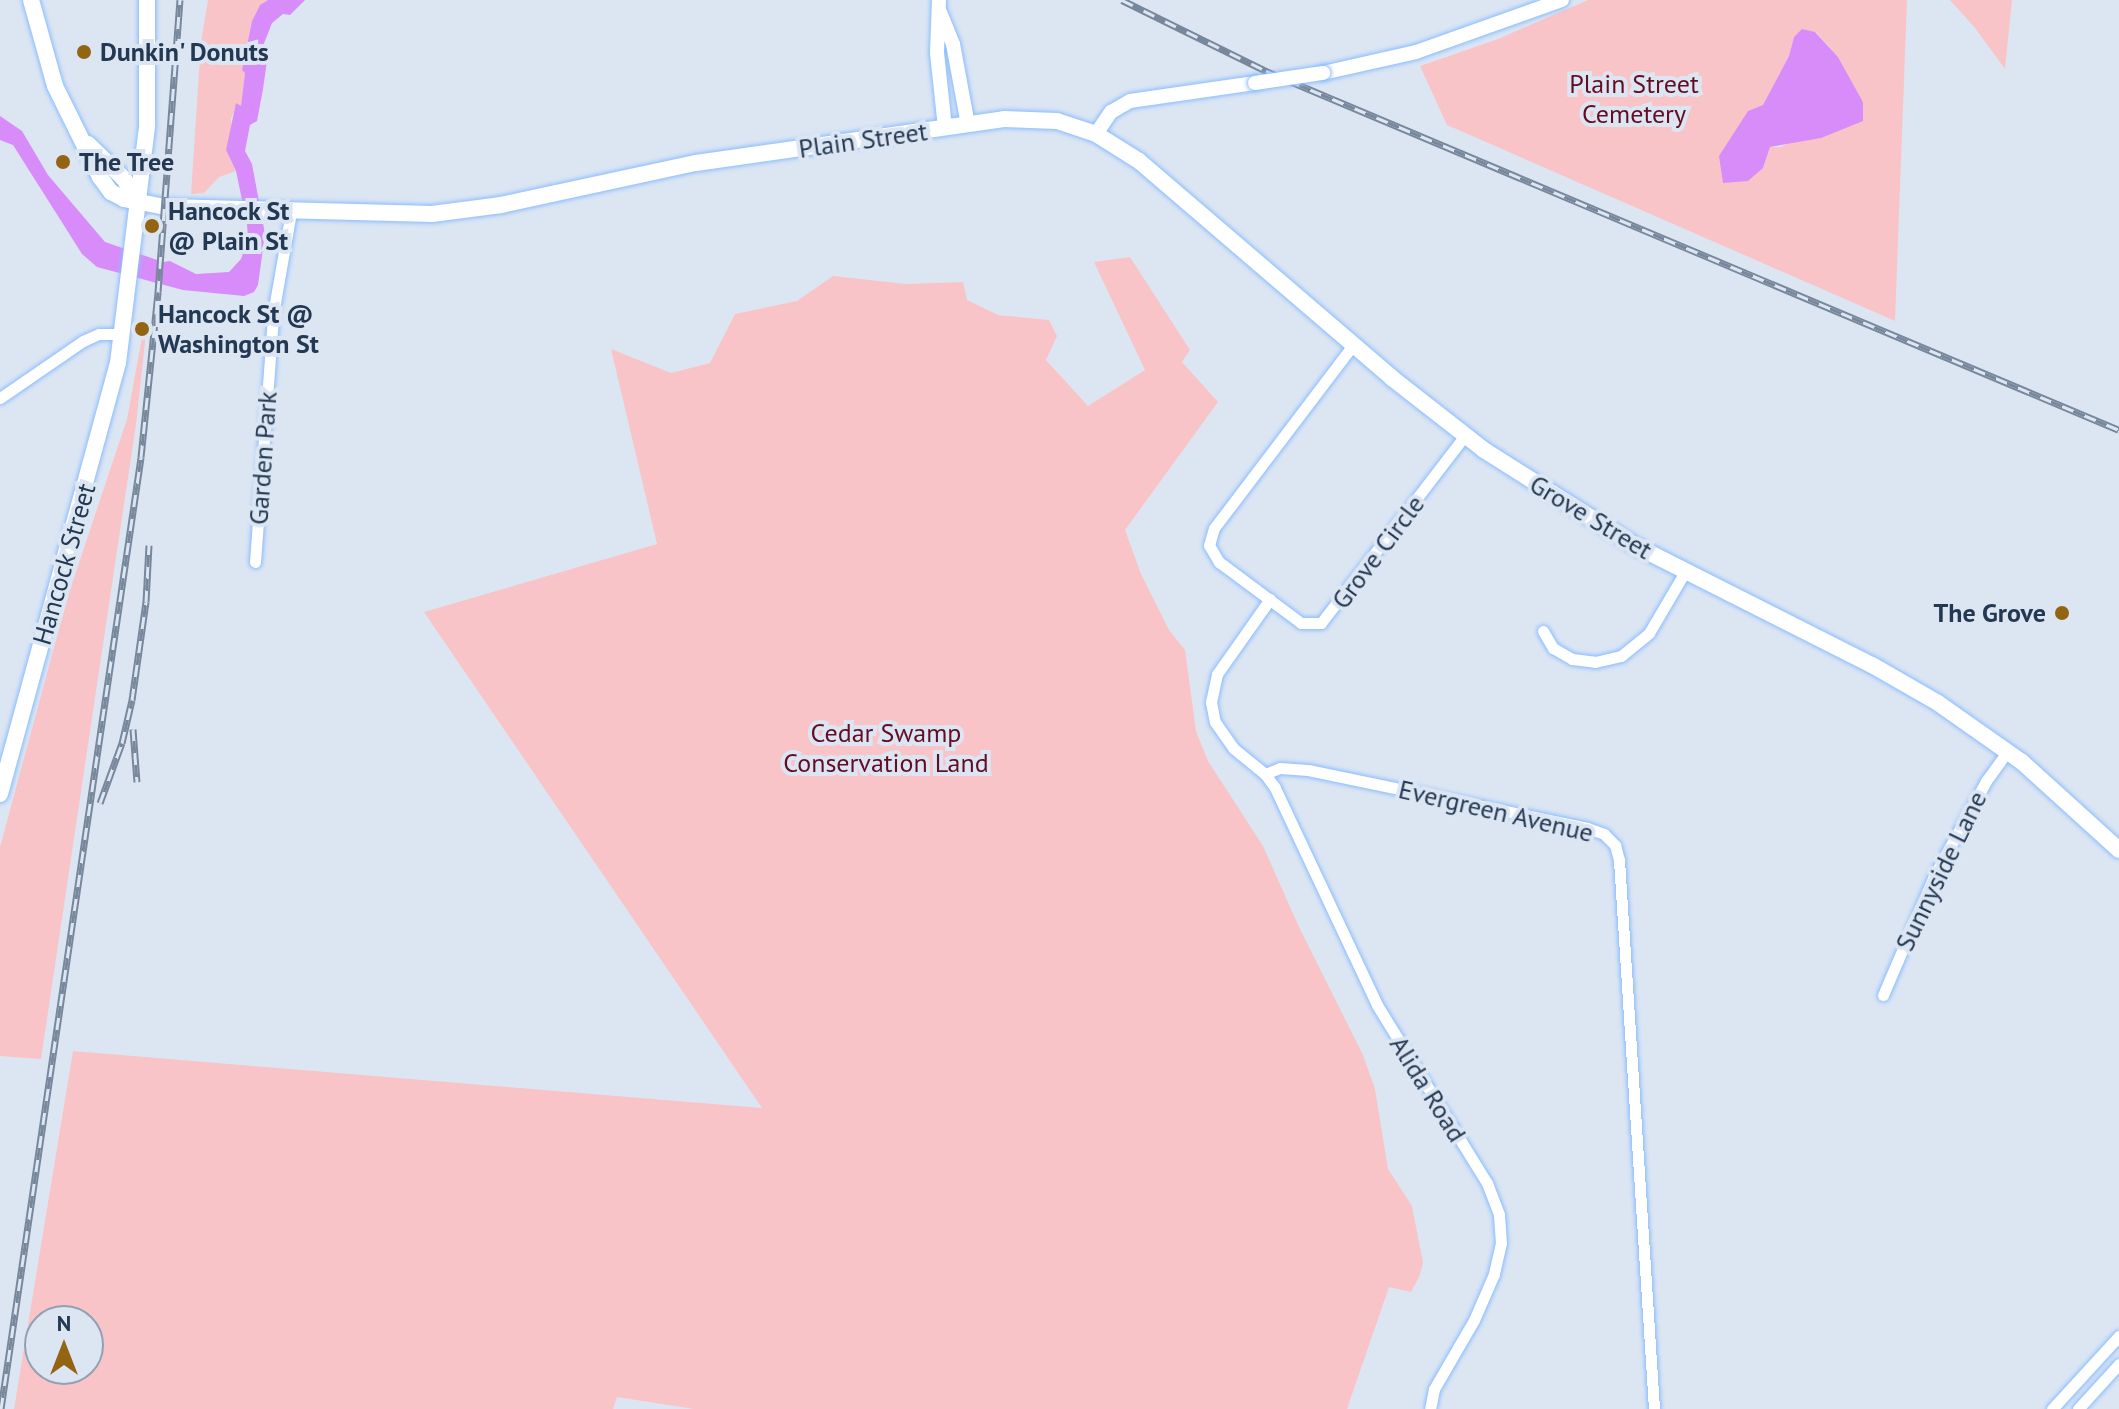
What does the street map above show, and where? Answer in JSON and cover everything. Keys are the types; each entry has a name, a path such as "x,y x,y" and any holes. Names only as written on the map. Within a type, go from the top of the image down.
{"main road":[{"path":"31,0 55,86 82,139 119,173 139,203"},
{"path":"139,203 148,108 147,0"},
{"name":"Plain Street","path":"139,203 268,212 396,215 467,211 696,163 968,125 1036,118 1068,123 1096,134"},
{"name":"Grove Street","path":"1096,134 1139,161 1353,345 1465,435 1578,512 1685,572 1887,673 2007,752 2119,850"},
{"name":"Hancock Street","path":"0,794 107,410 122,334 139,203"}],"street":[{"path":"1096,134 1111,112 1130,101 1323,73 1400,57 1562,0"},
{"path":"939,6 953,44 968,125"},
{"path":"939,6 937,53 945,128"},
{"name":"Garden Park","path":"255,562 274,301 291,212"},
{"path":"0,398 83,341 99,334 122,334"},
{"name":"Grove Circle","path":"1353,345 1211,534 1210,550 1215,558 1306,625 1326,620 1465,435"},
{"path":"1543,631 1553,648 1572,659 1595,662 1621,656 1649,633 1685,572"},
{"path":"1265,774 1227,741 1215,722 1211,702 1217,674 1270,599"},
{"name":"Sunnyside Lane","path":"1883,995 1934,876 1986,781 2007,752"},
{"name":"Evergreen Avenue","path":"1265,774 1280,768 1297,768 1587,828 1604,834 1615,845 1620,875 1654,1409"},
{"name":"Alida Road","path":"1265,774 1279,795 1377,1005 1487,1183 1497,1207 1501,1233 1498,1263 1482,1305 1434,1389 1430,1409"},
{"path":"2052,1409 2119,1336"},
{"path":"2078,1409 2119,1364"},
{"path":"2078,1381 2092,1394"}],"green space":[{"path":"208,0 268,0 260,5 252,21 242,70 245,73 241,107 237,104 231,119 232,135 226,150 236,171 219,177 204,193 191,194 201,42"},
{"name":"Plain Street Cemetery","path":"1588,0 1907,0 1895,321 1447,125 1420,66 1498,39","holes":["1816,32 1838,57 1863,102 1781,147 1770,147 1763,168 1736,132 1748,111 1763,106 1789,56 1794,37"]},
{"path":"1950,0 2012,0 2005,69 1975,28"},
{"name":"Cedar Swamp Conservation Land","path":"1130,257 1190,350 1182,362 1218,402 1125,530 1141,574 1169,630 1185,650 1196,731 1208,761 1263,846 1299,927 1363,1055 1375,1089 1388,1169 1412,1206 1423,1263 1419,1277 1411,1292 1389,1287 1347,1409 694,1409 617,1397 613,1409 14,1409 24,1348 24,1385 104,1385 104,1305 31,1305 73,1051 762,1108 424,612 657,544 611,349 671,373 710,363 735,314 797,301 833,276 906,284 963,282 967,300 998,315 1049,320 1057,336 1046,360 1088,406 1145,370 1094,262"},
{"path":"143,332 146,333 136,424 41,1059 0,1056 0,847 68,596 127,419"}],"shaded area":[{"path":"268,0 305,0 290,15 283,14 272,23 263,46 268,54 263,89 257,121 250,125 245,151 252,164 265,234 258,285 254,292 244,296 183,290 97,267 82,254 13,145 0,140 0,116 22,131 48,175 105,242 163,262 170,261 196,274 229,272 241,259 248,239 236,171 226,150 236,103 241,106 245,73 242,70 252,21 260,5"},
{"path":"1802,29 1815,32 1838,57 1863,102 1863,121 1821,138 1770,147 1763,168 1748,181 1723,183 1719,156 1748,111 1763,105 1789,56 1794,37"}],"railway":[{"path":"1,1409 141,457 158,292 180,0"},
{"path":"1122,0 1266,71 2119,430"},
{"path":"100,803 122,743 132,700 146,602 149,545"},
{"path":"133,729 137,782"}],"place":[{"name":"Dunkin' Donuts","path":"84,52"},
{"name":"The Tree","path":"63,162"},
{"name":"Hancock St @ Plain St","path":"152,226"},
{"name":"Hancock St @ Washington St","path":"142,329"},
{"name":"The Grove","path":"2062,613"}]}
